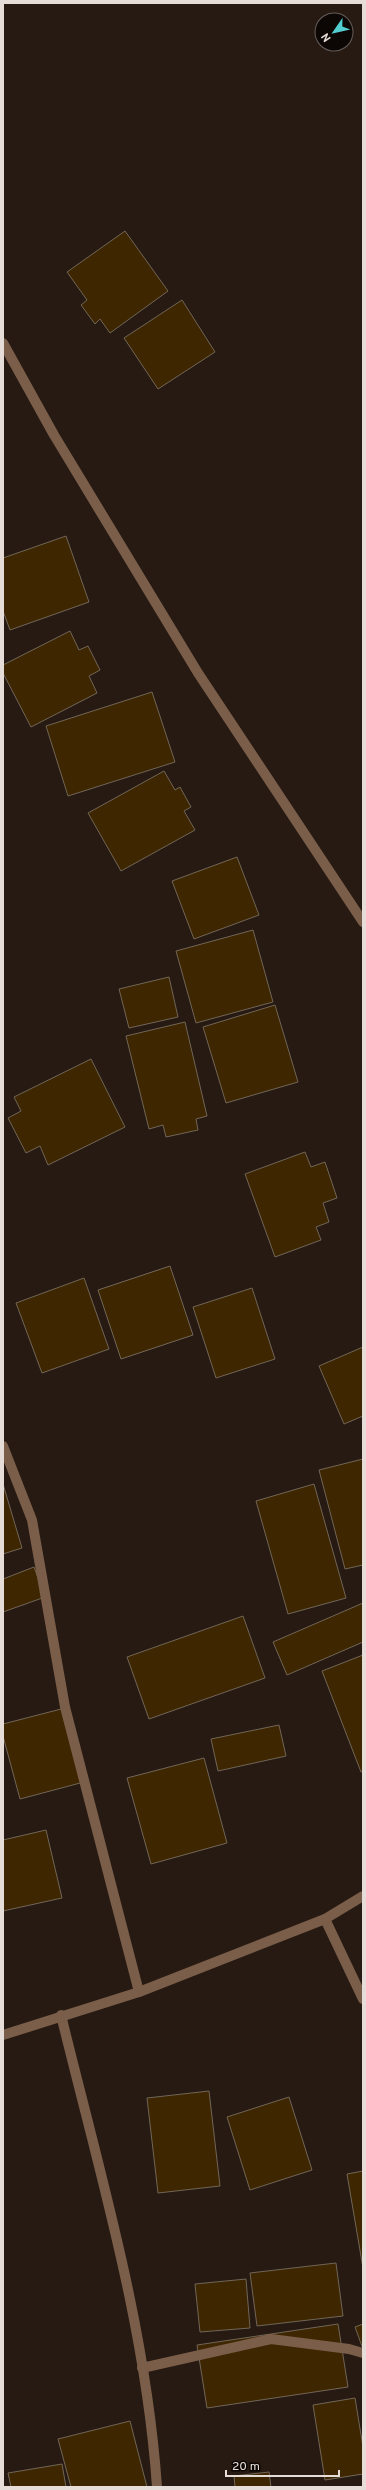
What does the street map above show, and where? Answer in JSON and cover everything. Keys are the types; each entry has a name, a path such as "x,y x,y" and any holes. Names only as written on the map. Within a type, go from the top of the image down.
{"street":[{"path":"3,343 54,435 198,673 363,922"},
{"path":"3,1446 32,1520 65,1708 139,1992"},
{"path":"3,2035 61,2015 139,1992 325,1919 363,1896"},
{"path":"325,1919 363,1999"},
{"path":"61,2015 131,2297 154,2435 157,2487"},
{"path":"142,2368 271,2339 349,2349 363,2353"}],"building":[{"path":"125,231 168,291 110,333 100,319 95,324 81,305 87,300 67,272"},
{"path":"182,300 215,352 158,389 124,338"},
{"path":"66,536 89,602 10,630 3,611 3,558"},
{"path":"70,631 79,650 88,646 100,670 89,676 97,693 31,727 3,673 3,665"},
{"path":"152,692 175,762 68,796 46,726"},
{"path":"164,771 175,790 180,787 191,807 184,811 195,830 121,871 88,813"},
{"path":"237,857 259,915 194,939 172,881"},
{"path":"253,930 273,1002 196,1023 176,951"},
{"path":"169,977 178,1017 129,1028 119,989"},
{"path":"275,1005 298,1082 226,1103 203,1027"},
{"path":"185,1022 207,1116 196,1119 198,1130 166,1137 163,1125 149,1129 126,1036"},
{"path":"91,1059 125,1127 48,1165 40,1146 26,1153 8,1118 21,1111 14,1097"},
{"path":"305,1152 311,1167 325,1162 337,1198 323,1203 329,1222 316,1227 321,1240 275,1257 245,1174"},
{"path":"170,1266 193,1335 121,1359 98,1290"},
{"path":"84,1278 109,1349 42,1373 16,1303"},
{"path":"252,1288 275,1359 216,1378 193,1307"},
{"path":"363,1347 363,1416 344,1424 319,1366"},
{"path":"363,1459 363,1565 345,1569 319,1470"},
{"path":"3,1484 22,1548 3,1554"},
{"path":"314,1484 346,1598 288,1614 256,1501"},
{"path":"34,1567 45,1597 3,1612 3,1579"},
{"path":"363,1603 363,1642 287,1675 273,1642"},
{"path":"243,1616 265,1678 149,1719 127,1657"},
{"path":"363,1655 363,1771 361,1772 322,1671"},
{"path":"65,1708 84,1782 20,1799 3,1736 3,1724"},
{"path":"279,1725 286,1756 218,1771 211,1739"},
{"path":"204,1758 227,1843 151,1864 127,1778"},
{"path":"46,1830 62,1898 3,1911 3,1840"},
{"path":"209,2091 220,2186 158,2193 147,2098"},
{"path":"289,2097 312,2170 250,2190 227,2117"},
{"path":"363,2171 363,2268 347,2174"},
{"path":"336,2263 343,2316 257,2326 250,2273"},
{"path":"246,2279 250,2328 200,2332 195,2284"},
{"path":"338,2324 348,2387 207,2408 197,2345"},
{"path":"363,2324 363,2349 355,2327"},
{"path":"355,2398 363,2447 363,2474 325,2480 313,2405"},
{"path":"130,2421 147,2487 71,2487 58,2439"},
{"path":"62,2464 66,2487 11,2487 8,2473"},
{"path":"269,2472 271,2487 235,2487 234,2476"}]}
